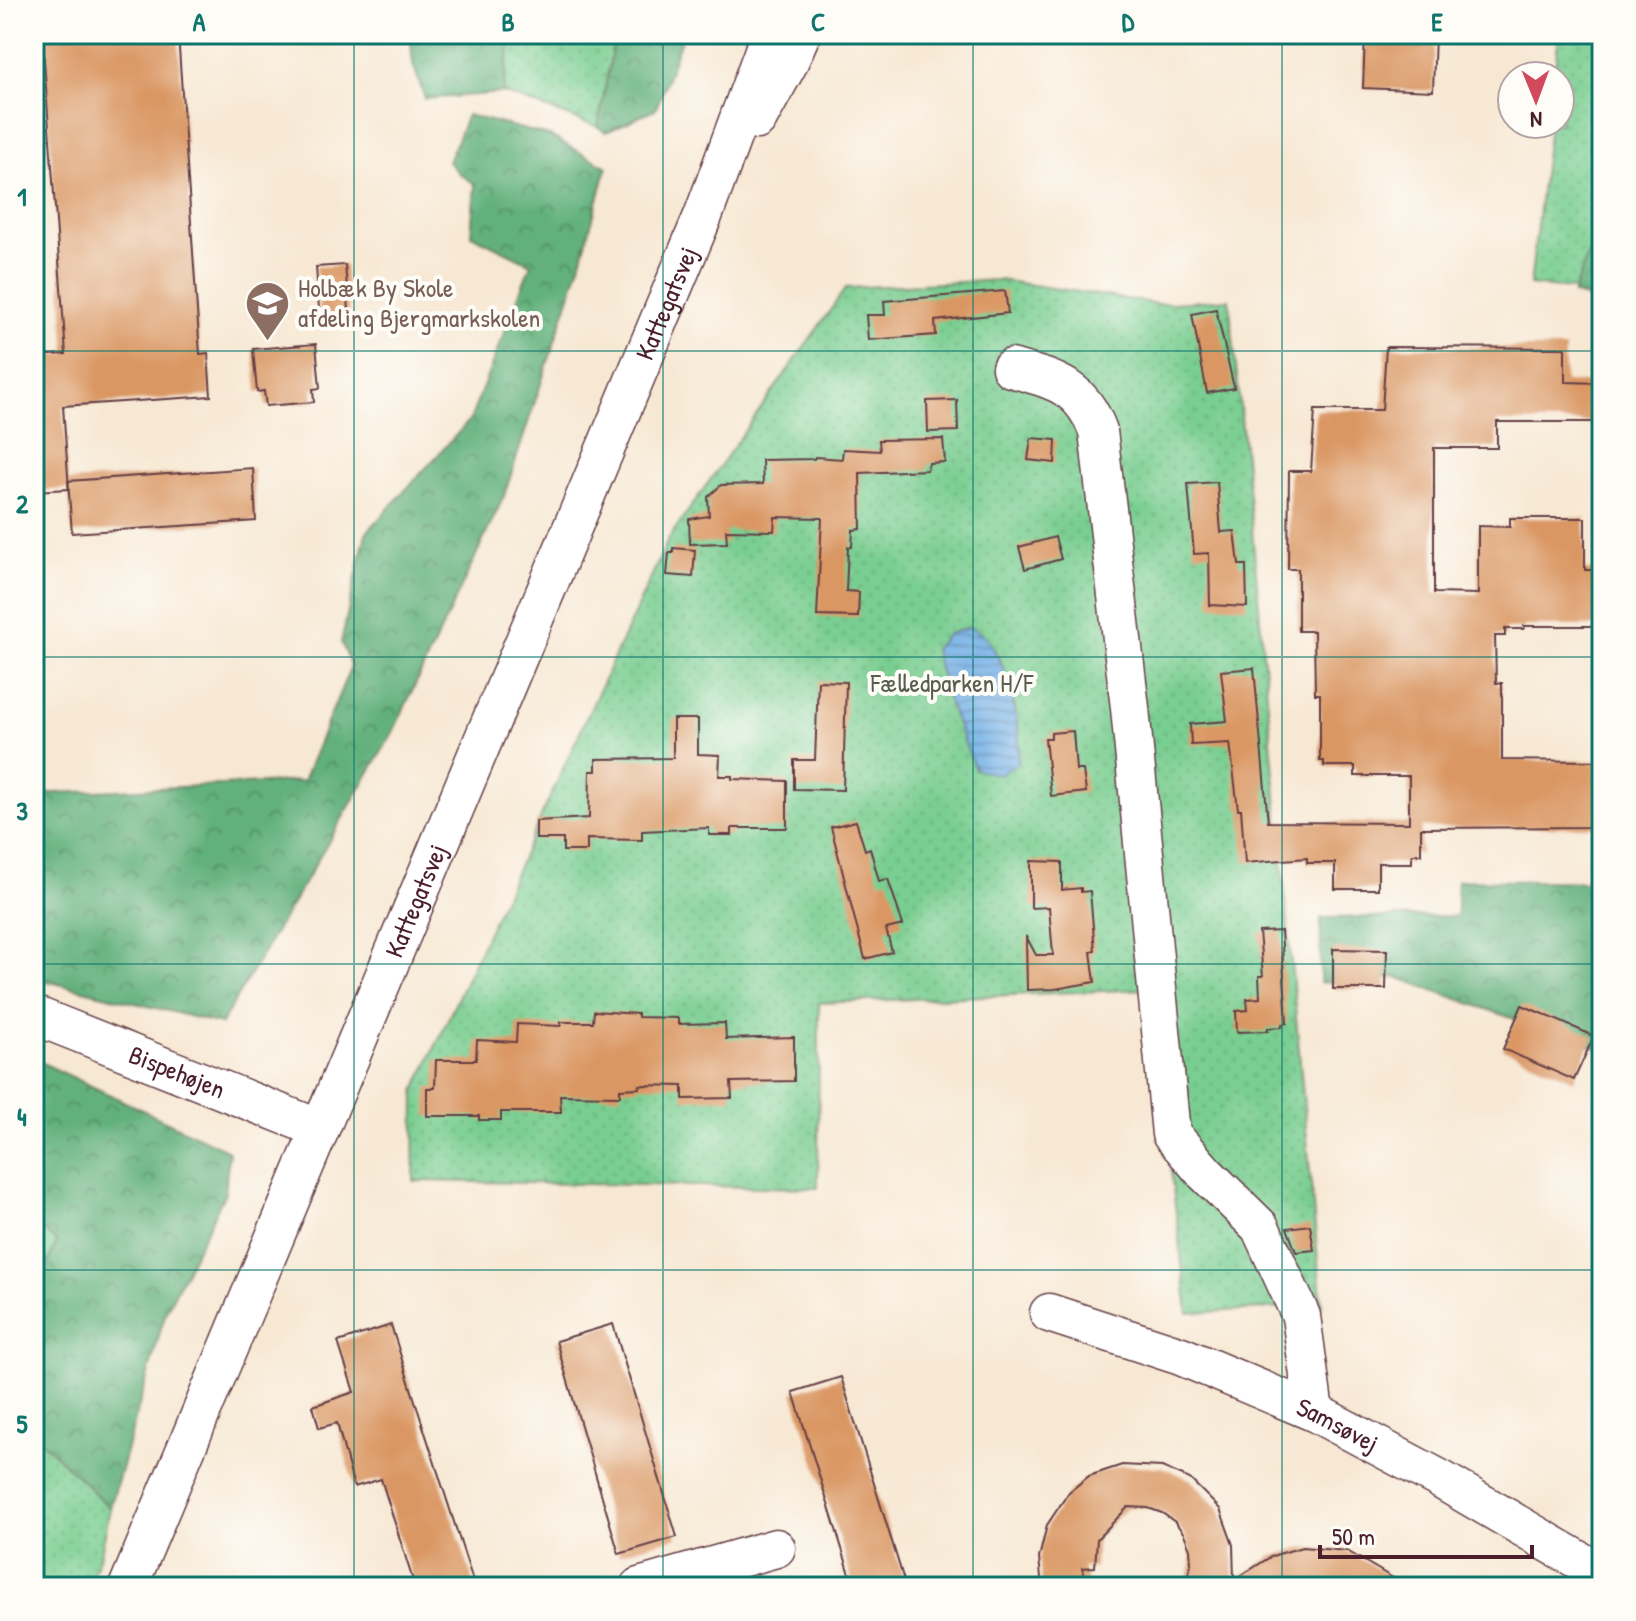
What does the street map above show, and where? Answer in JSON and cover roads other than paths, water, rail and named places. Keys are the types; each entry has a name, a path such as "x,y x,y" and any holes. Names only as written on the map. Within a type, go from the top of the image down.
{"street":[{"name":"Kattegatsvej","path":"128,1587 703,216 770,34"},
{"name":"Kattegatsvej","path":"703,216 788,64 801,34"},
{"path":"1011,368 1061,383 1071,390 1088,408 1098,431 1128,693 1171,1134 1205,1173 1260,1227 1301,1316 1314,1412"},
{"name":"Bispehøjen","path":"34,1015 320,1129"},
{"name":"Samsøvej","path":"1049,1313 1181,1356 1314,1412 1440,1479 1587,1565 1602,1582"},
{"path":"639,1587 776,1548"}],"water":[{"path":"970,627 984,636 1001,663 1016,715 1017,763 1000,775 975,769 948,701 934,649 948,634"}],"place":[{"name":"Holbæk By Skole afdeling Bjergmarkskolen","path":"267,342"}],"park label":[{"name":"Fælledparken H/F","path":"952,683"}]}
